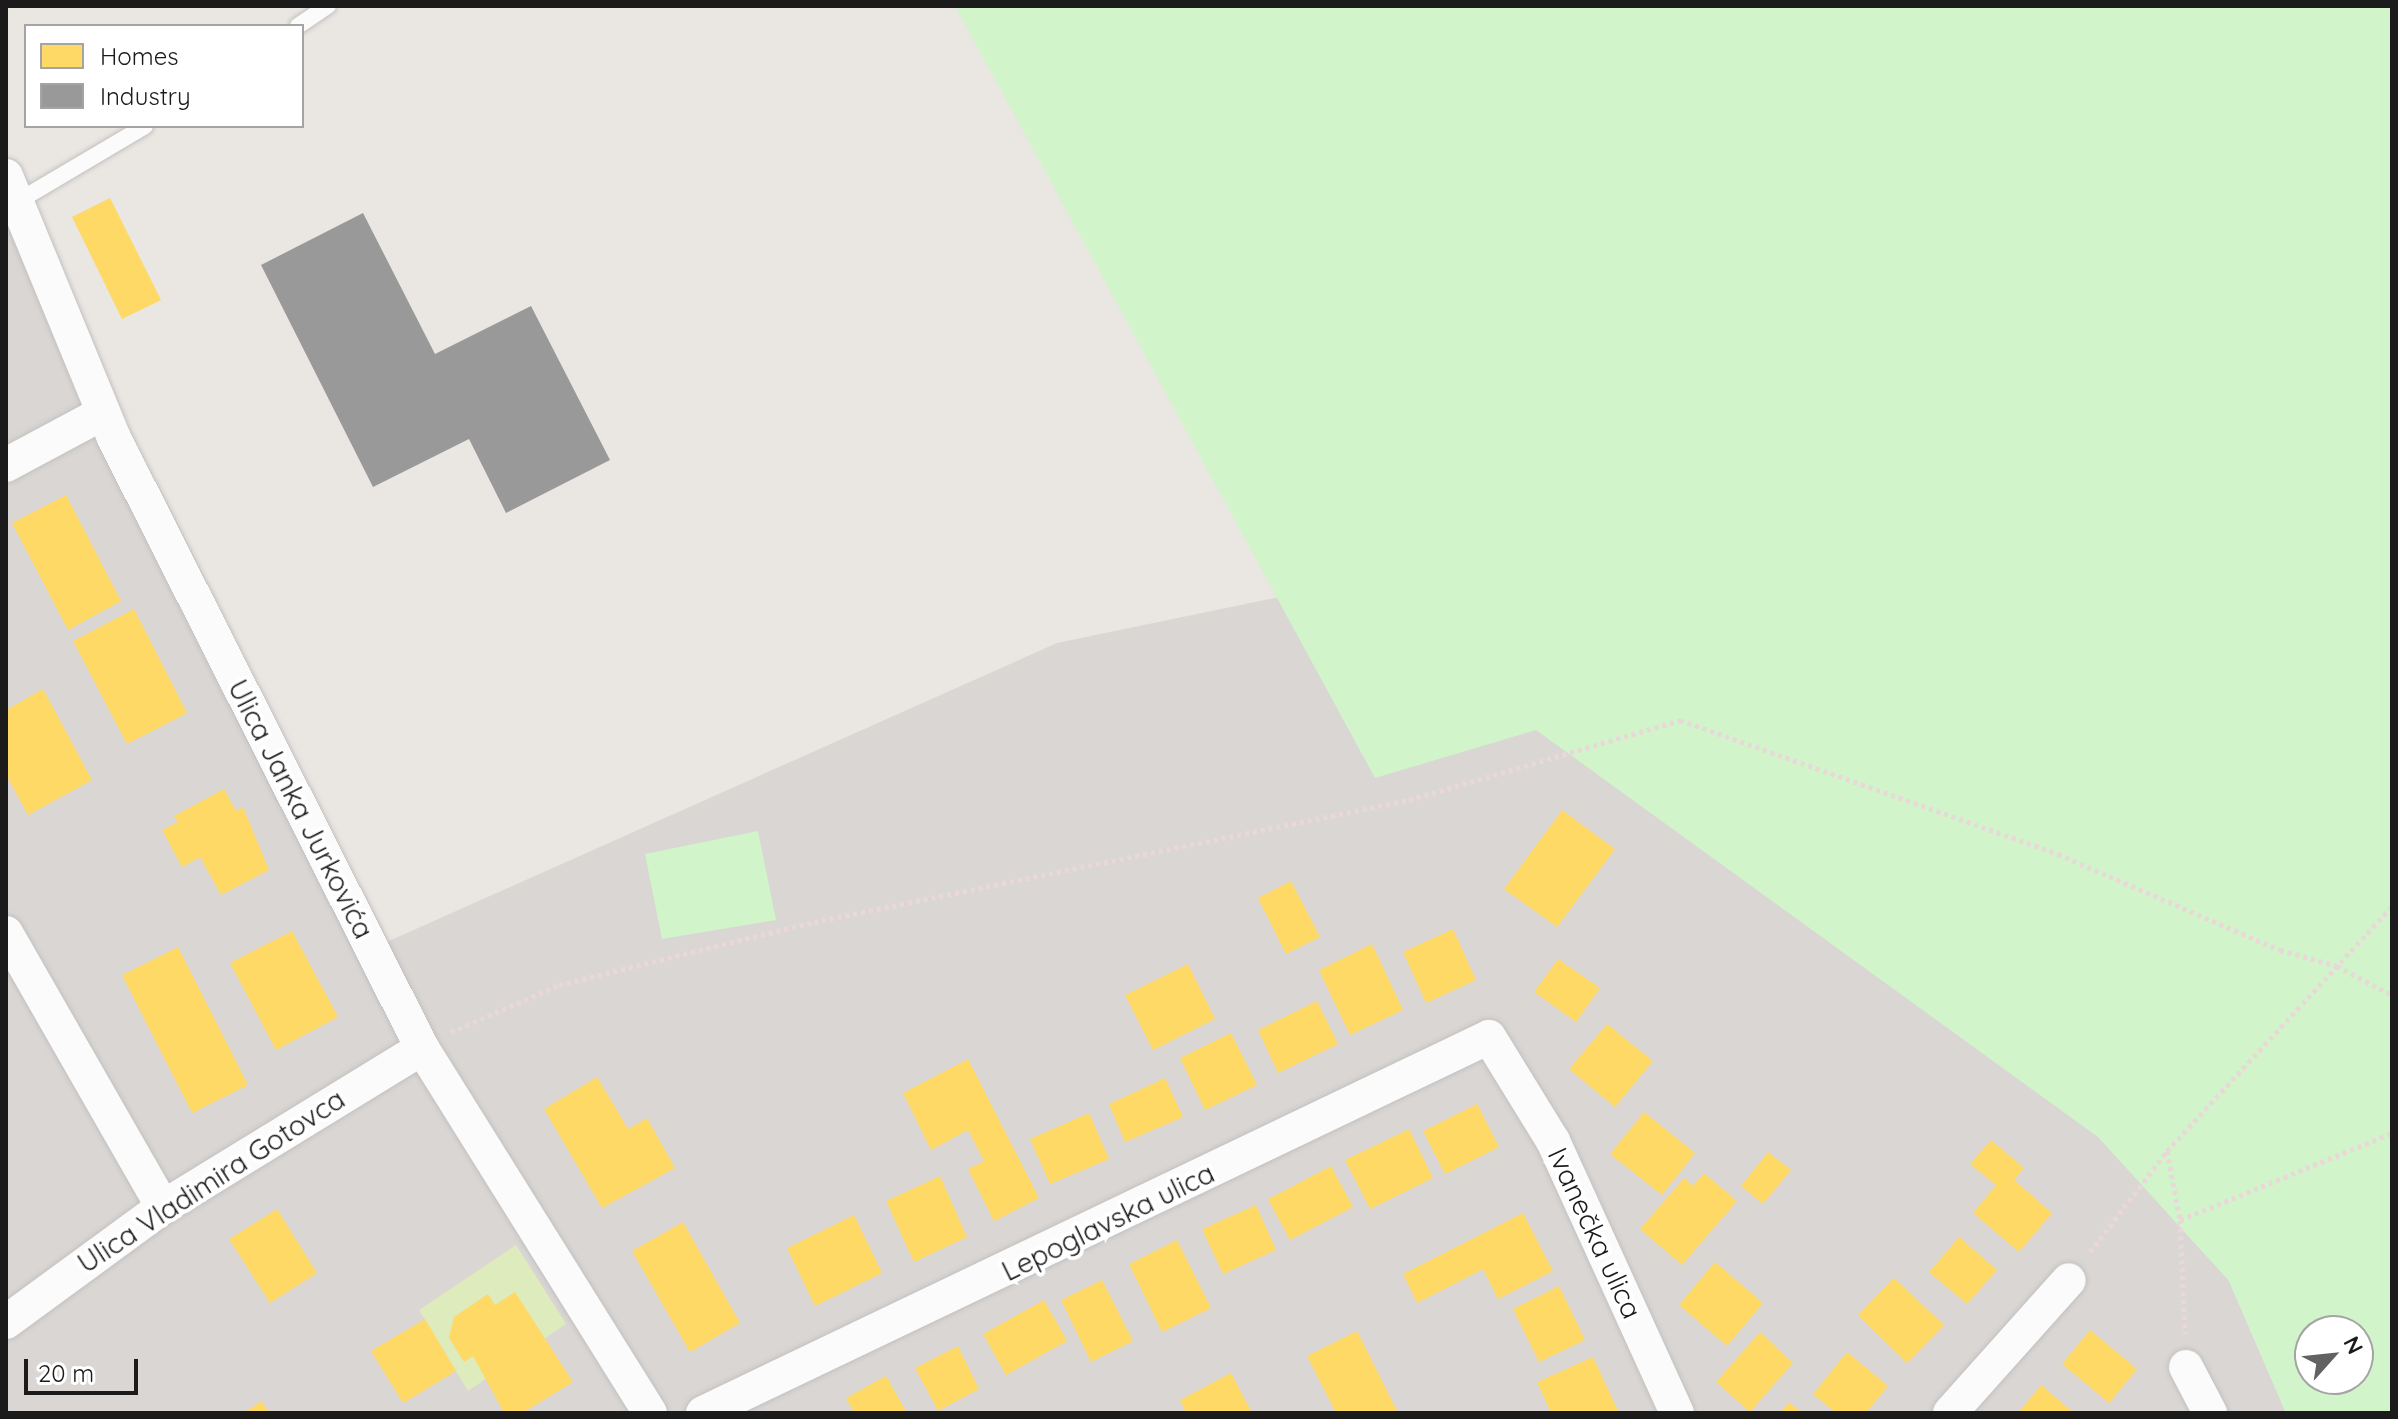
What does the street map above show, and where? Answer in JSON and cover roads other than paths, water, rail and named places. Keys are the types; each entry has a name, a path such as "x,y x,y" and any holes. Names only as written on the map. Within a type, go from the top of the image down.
{"street":[{"name":"Ulica Janka Jurkovića","path":"10,190 103,413 422,1048 650,1413"},
{"path":"6,465 103,413"},
{"path":"6,933 163,1207"},
{"name":"Lepoglavska ulica","path":"703,1413 1456,1051 1489,1037 1506,1055"},
{"name":"Ulica Vladimira Gotovca","path":"6,1322 163,1207 422,1048"},
{"name":"Ivanečka ulica","path":"1506,1055 1677,1413"},
{"path":"1950,1413 2069,1280"},
{"path":"2186,1367 2210,1413"}],"lane":[{"path":"301,24 328,6"},
{"path":"10,190 141,128"}]}
